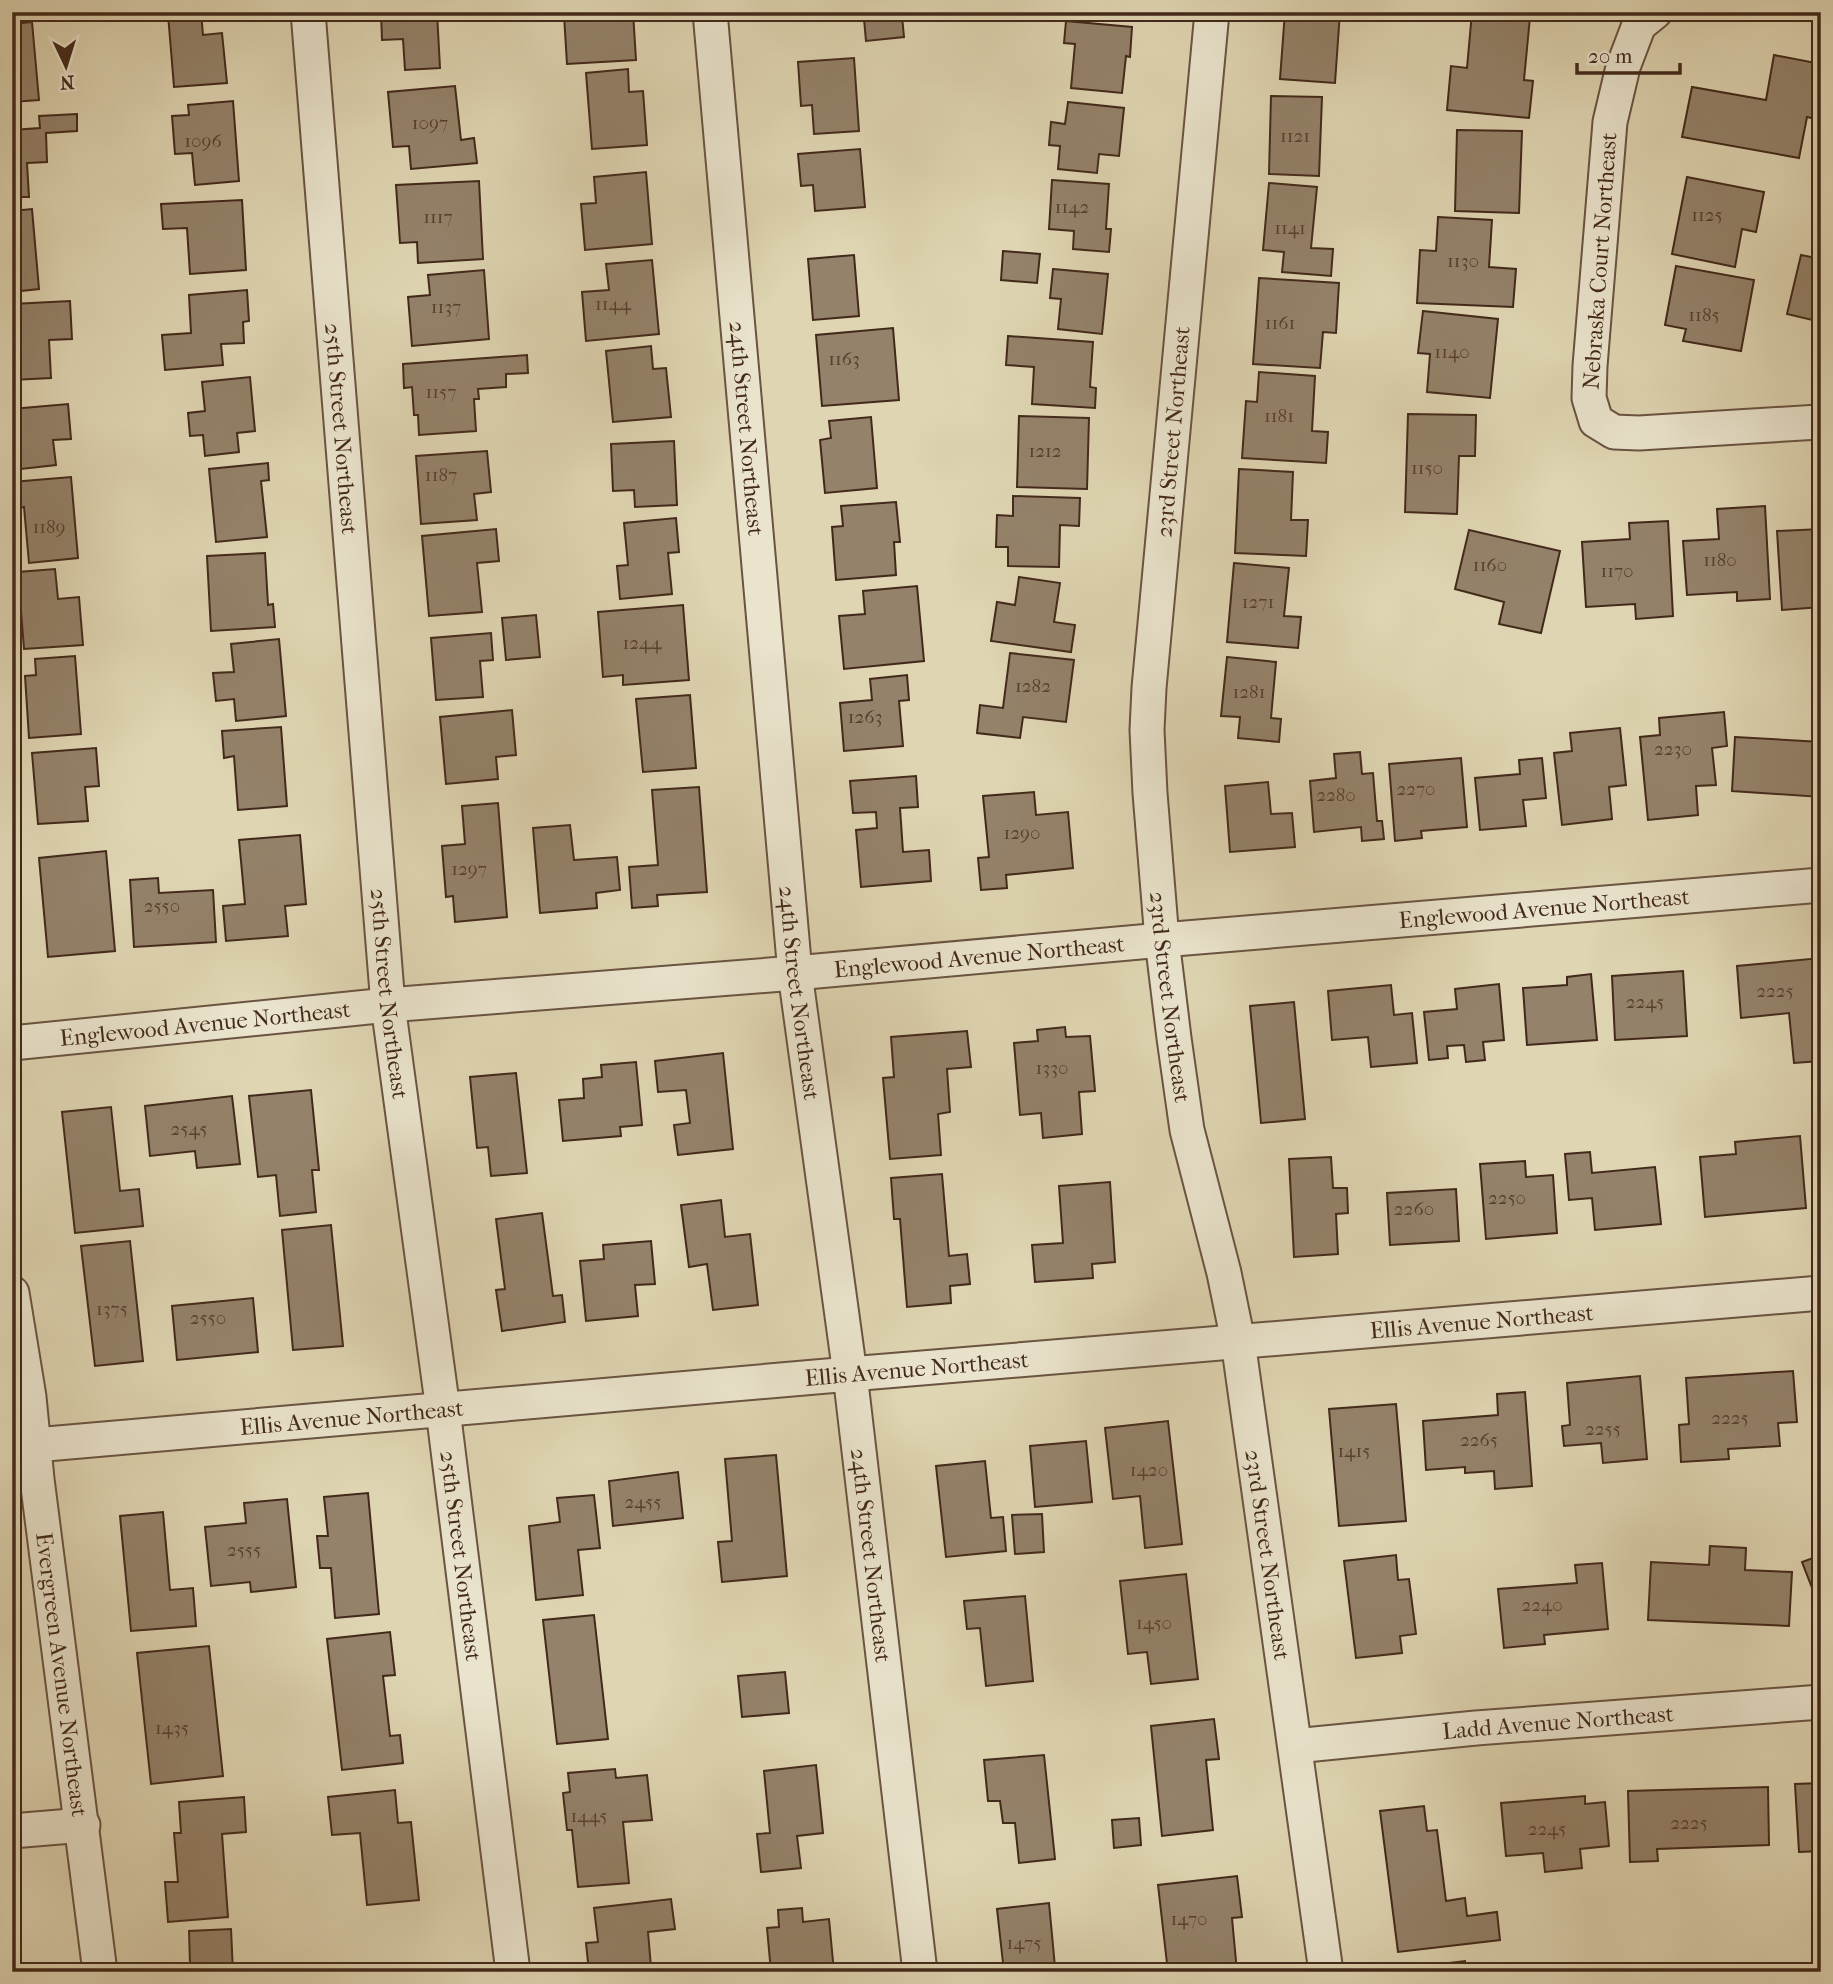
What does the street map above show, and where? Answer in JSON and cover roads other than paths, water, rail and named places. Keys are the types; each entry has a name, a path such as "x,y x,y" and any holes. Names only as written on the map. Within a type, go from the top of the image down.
{"street":[{"name":"25th Street Northeast","path":"308,12 388,1005 443,1410 513,1972"},
{"name":"24th Street Northeast","path":"710,12 794,973 850,1374 920,1972"},
{"name":"23rd Street Northeast","path":"1212,12 1149,688 1147,730 1150,793 1162,940 1187,1130 1224,1273 1238,1341 1326,1972"},
{"name":"Nebraska Court Northeast","path":"1655,12 1639,25 1623,68 1610,122 1590,366 1589,398 1595,421 1614,432 1639,433 1819,422"},
{"name":"Englewood Avenue Northeast","path":"12,1043 388,1005 1821,885"},
{"name":"Evergreen Avenue Northeast","path":"12,1293 29,1397 24,1446 39,1493 100,1972"},
{"name":"Ellis Avenue Northeast","path":"24,1446 1821,1293"},
{"name":"Ladd Avenue Northeast","path":"1295,1746 1476,1728 1821,1702"},
{"path":"12,1831 83,1825"}]}
